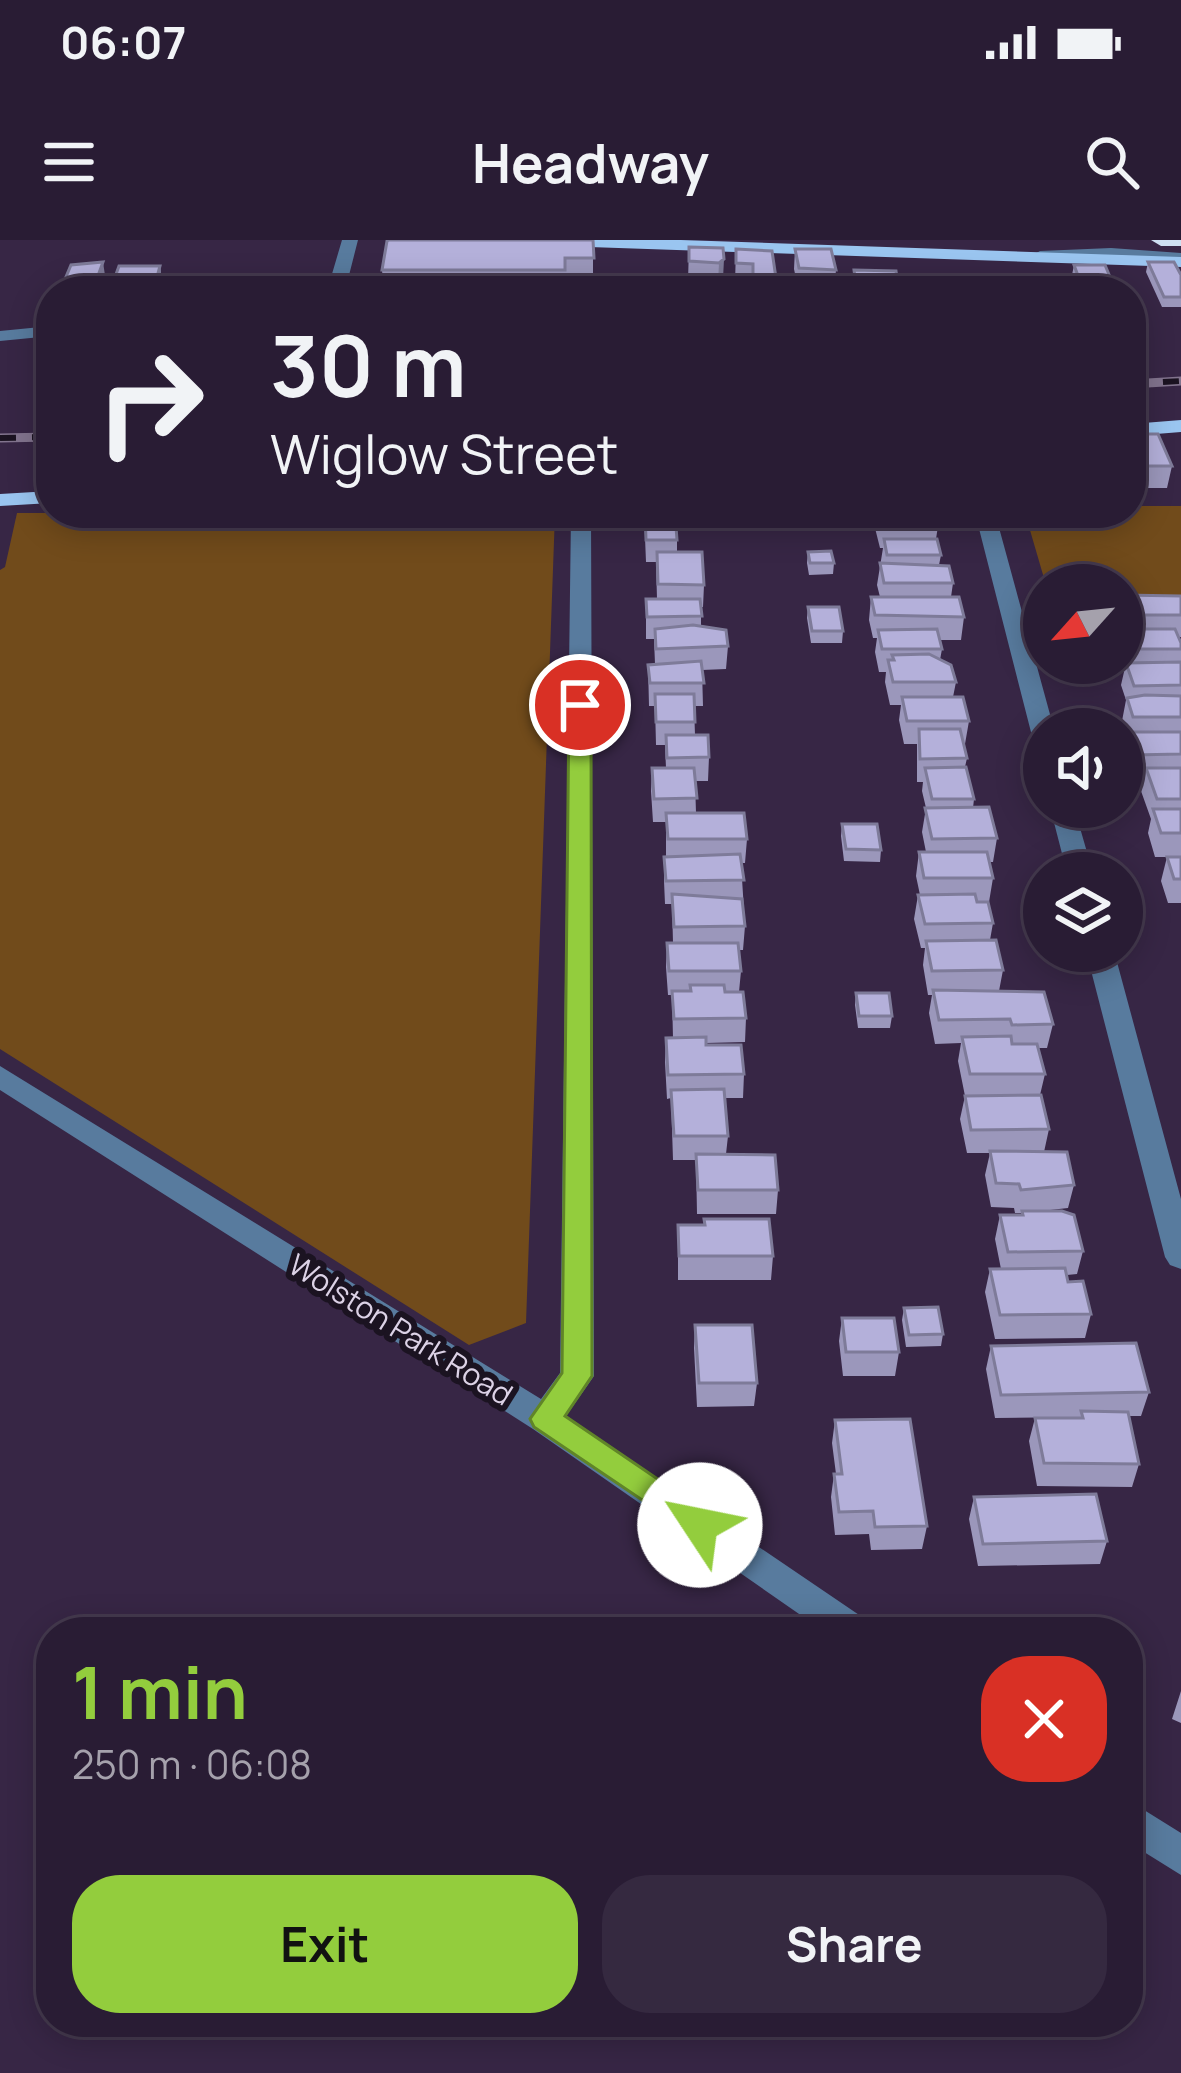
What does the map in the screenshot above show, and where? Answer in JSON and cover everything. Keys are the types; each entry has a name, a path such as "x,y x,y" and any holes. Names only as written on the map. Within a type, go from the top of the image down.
{"highway":[{"path":"1161,240 1181,240"}],"main road":[{"path":"531,240 1181,260"},
{"path":"1146,429 1181,426"},
{"path":"0,500 36,498"}],"street":[{"path":"340,276 350,240"},
{"path":"0,336 36,332"},
{"path":"545,1419 577,1376 581,528"},
{"path":"989,528 1037,708"},
{"path":"1106,972 1181,1257"},
{"name":"Wolston Park Road","path":"0,1076 545,1419 833,1617"},
{"path":"1143,1830 1181,1856"}],"shaded area":[{"path":"1146,506 1181,506 1181,612 1143,611 1143,564 1040,564 1029,528 1146,528"},
{"path":"17,513 36,513 36,528 554,528 526,1323 469,1345 0,1049 0,570 5,567"}],"building":[{"path":"389,240 593,240 594,258 565,258 565,270 382,270"},
{"path":"689,247 723,248 724,259 719,263 689,261"},
{"path":"736,249 772,251 776,276 753,276 753,264 736,263"},
{"path":"795,249 831,249 836,270 799,268"},
{"path":"103,262 98,276 66,276 71,265"},
{"path":"1148,262 1174,262 1181,275 1181,297 1164,297"},
{"path":"1074,265 1105,265 1110,276 1078,276"},
{"path":"119,266 160,266 157,276 115,276"},
{"path":"854,270 896,271 897,276 855,276"},
{"path":"1146,434 1158,434 1172,466 1146,466"},
{"path":"646,528 676,528 677,540 646,540"},
{"path":"884,539 937,539 941,555 887,555"},
{"path":"831,551 834,563 810,563 808,552"},
{"path":"657,552 702,552 704,585 658,584"},
{"path":"880,563 949,566 953,583 884,583"},
{"path":"1143,595 1181,596 1181,615 1143,615"},
{"path":"871,597 959,597 964,617 875,615"},
{"path":"646,599 700,599 702,616 647,617"},
{"path":"808,607 839,607 843,631 812,631"},
{"path":"693,625 726,630 728,646 656,649 655,629"},
{"path":"937,629 942,649 882,649 878,630"},
{"path":"1143,629 1175,629 1181,649 1143,649"},
{"path":"929,654 951,665 956,682 893,682 888,660 894,660 892,655"},
{"path":"701,661 704,683 650,683 648,665"},
{"path":"1181,662 1181,685 1134,686 1143,684 1143,663"},
{"path":"655,694 694,694 695,722 656,722"},
{"path":"1181,696 1181,717 1143,717 1143,708 1130,708 1127,698"},
{"path":"902,697 963,697 969,721 907,721"},
{"path":"919,729 960,729 967,758 920,759"},
{"path":"1143,732 1181,732 1181,754 1143,755"},
{"path":"666,735 708,735 709,757 667,758"},
{"path":"966,767 974,799 932,799 925,768"},
{"path":"652,768 694,768 697,798 654,799"},
{"path":"1146,768 1181,768 1181,799 1157,799"},
{"path":"989,807 997,838 932,839 925,808"},
{"path":"1153,809 1181,809 1181,833 1161,833"},
{"path":"666,813 744,813 747,839 668,839"},
{"path":"842,824 877,824 881,850 846,849"},
{"path":"919,852 987,852 993,878 924,878"},
{"path":"740,854 744,880 666,881 664,857"},
{"path":"1167,857 1181,857 1181,879 1174,879"},
{"path":"672,894 742,899 745,926 674,927"},
{"path":"975,894 977,902 988,902 993,923 925,924 918,895"},
{"path":"996,940 1003,970 932,971 926,941"},
{"path":"667,943 738,943 741,971 669,971"},
{"path":"690,985 724,985 725,992 743,992 746,1018 674,1019 672,991 691,991"},
{"path":"933,990 1044,992 1053,1024 939,1020"},
{"path":"856,993 889,993 892,1016 859,1016"},
{"path":"1011,1036 1012,1044 1037,1044 1045,1074 970,1074 962,1037"},
{"path":"706,1037 706,1045 741,1045 744,1074 668,1075 666,1038"},
{"path":"724,1089 728,1136 674,1136 671,1090"},
{"path":"1041,1095 1049,1129 971,1130 965,1096"},
{"path":"990,1151 1067,1152 1074,1185 1021,1190 1019,1184 996,1183"},
{"path":"696,1154 775,1155 778,1190 698,1190"},
{"path":"1022,1211 1074,1215 1083,1251 1008,1252 1000,1215 1023,1215"},
{"path":"704,1219 769,1219 773,1256 679,1256 678,1225 705,1225"},
{"path":"1065,1268 1068,1282 1083,1281 1091,1314 1000,1315 990,1269"},
{"path":"938,1307 943,1334 909,1335 904,1308"},
{"path":"842,1318 894,1318 899,1352 846,1352"},
{"path":"695,1325 752,1325 757,1383 699,1383"},
{"path":"1136,1343 1149,1392 1001,1395 991,1346"},
{"path":"1081,1411 1128,1412 1139,1464 1044,1463 1035,1418 1083,1418"},
{"path":"910,1419 927,1526 875,1527 873,1511 839,1512 834,1474 842,1474 835,1420"},
{"path":"1096,1494 1107,1541 983,1544 974,1497"}],"railway":[{"path":"1146,383 1181,381"},
{"path":"0,438 36,437"}],"route":[{"path":"580,705 577,1376 545,1419 700,1525"}]}
